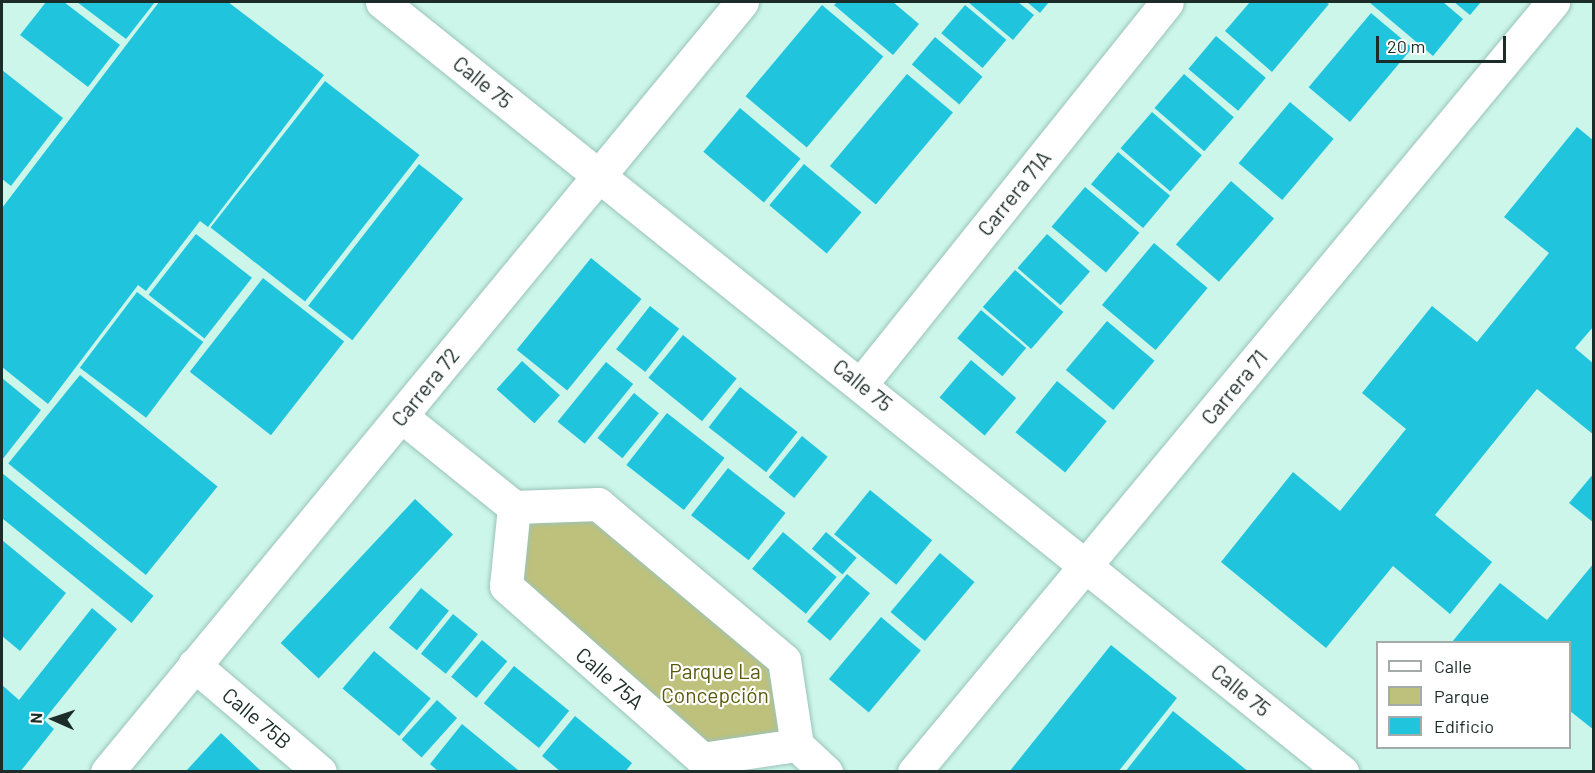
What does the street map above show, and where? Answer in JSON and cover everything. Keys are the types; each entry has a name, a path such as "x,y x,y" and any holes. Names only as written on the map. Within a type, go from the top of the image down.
{"street":[{"name":"Calle 75","path":"382,2 1342,771"},
{"name":"Carrera 72","path":"107,771 742,2"},
{"name":"Carrera 71A","path":"861,384 1167,2"},
{"name":"Carrera 71","path":"914,771 1553,2"},
{"path":"401,416 514,507 598,504 784,660 797,746 826,771"},
{"name":"Calle 75A","path":"514,507 506,586 702,759 797,746"},
{"name":"Calle 75B","path":"194,665 320,771"}],"green space":[{"name":"Parque La Concepción","path":"595,515 776,664 785,737 708,746 515,583 524,517"}],"building":[{"path":"46,2 64,2 120,45 88,87 20,35"},
{"path":"77,2 155,2 126,39"},
{"path":"159,2 228,2 324,75 208,227 200,221 146,291 138,285 48,404 2,367 2,208"},
{"path":"837,2 893,2 919,24 893,55 834,5"},
{"path":"968,2 1018,2 1034,15 1013,40"},
{"path":"1027,2 1049,2 1040,13"},
{"path":"1250,2 1325,2 1329,4 1272,72 1225,31"},
{"path":"1369,2 1443,2 1463,19 1433,56"},
{"path":"1454,2 1481,2 1470,15"},
{"path":"822,5 883,56 807,148 746,96"},
{"path":"965,5 1006,40 983,68 941,33"},
{"path":"1371,13 1412,48 1350,122 1309,87"},
{"path":"1216,36 1266,78 1238,111 1188,69"},
{"path":"935,37 982,77 959,104 912,65"},
{"path":"2,70 63,118 11,186 2,179"},
{"path":"907,74 953,113 876,204 830,166"},
{"path":"1184,74 1234,117 1204,151 1154,108"},
{"path":"325,81 420,155 305,301 210,228"},
{"path":"1290,102 1334,139 1282,200 1239,163"},
{"path":"740,108 801,159 764,202 703,152"},
{"path":"1152,112 1202,155 1170,192 1121,148"},
{"path":"1577,127 1594,141 1594,326 1575,348 1594,364 1594,435 1537,389 1435,515 1492,562 1450,614 1393,566 1326,648 1221,562 1293,472 1340,511 1406,429 1362,393 1432,306 1477,342 1549,253 1504,217"},
{"path":"1118,152 1170,196 1143,228 1091,184"},
{"path":"419,164 463,198 352,340 308,306"},
{"path":"804,164 861,212 827,254 769,205"},
{"path":"1231,181 1274,218 1219,282 1176,244"},
{"path":"1085,187 1139,233 1106,272 1052,227"},
{"path":"196,234 252,278 205,338 149,295"},
{"path":"1047,234 1090,271 1060,305 1017,268"},
{"path":"1154,243 1208,288 1156,350 1102,305"},
{"path":"591,258 642,299 567,391 517,350"},
{"path":"1015,270 1063,312 1031,349 983,307"},
{"path":"263,278 344,341 271,435 190,372"},
{"path":"137,292 203,342 146,418 80,368"},
{"path":"650,306 679,329 645,372 616,349"},
{"path":"981,310 1026,348 1002,376 957,338"},
{"path":"1107,321 1154,361 1113,410 1066,370"},
{"path":"683,335 737,378 702,421 648,378"},
{"path":"971,360 1016,398 985,435 940,398"},
{"path":"522,361 560,395 534,423 497,389"},
{"path":"606,362 633,384 585,444 558,422"},
{"path":"80,375 218,486 146,575 8,464"},
{"path":"2,378 41,410 2,460"},
{"path":"1057,381 1107,421 1065,473 1015,432"},
{"path":"740,387 798,432 766,472 709,427"},
{"path":"634,393 659,413 622,458 597,438"},
{"path":"667,413 725,458 684,510 626,465"},
{"path":"802,436 828,457 794,498 769,477"},
{"path":"728,468 786,513 749,560 691,515"},
{"path":"2,473 154,596 132,623 2,518"},
{"path":"1594,473 1594,523 1569,503"},
{"path":"870,490 932,540 896,585 834,534"},
{"path":"415,499 453,534 319,679 281,643"},
{"path":"783,532 837,577 806,614 752,569"},
{"path":"826,532 857,558 843,575 812,549"},
{"path":"2,540 66,593 20,651 2,636"},
{"path":"940,553 974,582 925,641 891,612"},
{"path":"1594,563 1594,730 1571,712 1571,641 1453,641 1500,583 1547,620"},
{"path":"847,574 870,593 830,641 807,621"},
{"path":"421,588 449,611 417,650 389,628"},
{"path":"92,608 117,629 44,720 54,729 20,772 2,772 2,685 19,700"},
{"path":"453,614 478,634 446,674 421,654"},
{"path":"881,617 921,650 869,712 829,679"},
{"path":"482,640 507,661 476,698 451,677"},
{"path":"1111,645 1177,698 1118,772 1009,772"},
{"path":"374,651 431,699 399,736 343,689"},
{"path":"514,666 569,711 539,748 484,703"},
{"path":"437,700 457,718 422,757 402,739"},
{"path":"1173,711 1249,772 1125,772"},
{"path":"575,716 632,763 625,772 561,772 542,756"},
{"path":"462,724 518,770 517,772 439,772 430,764"},
{"path":"221,733 262,772 187,770"}]}
